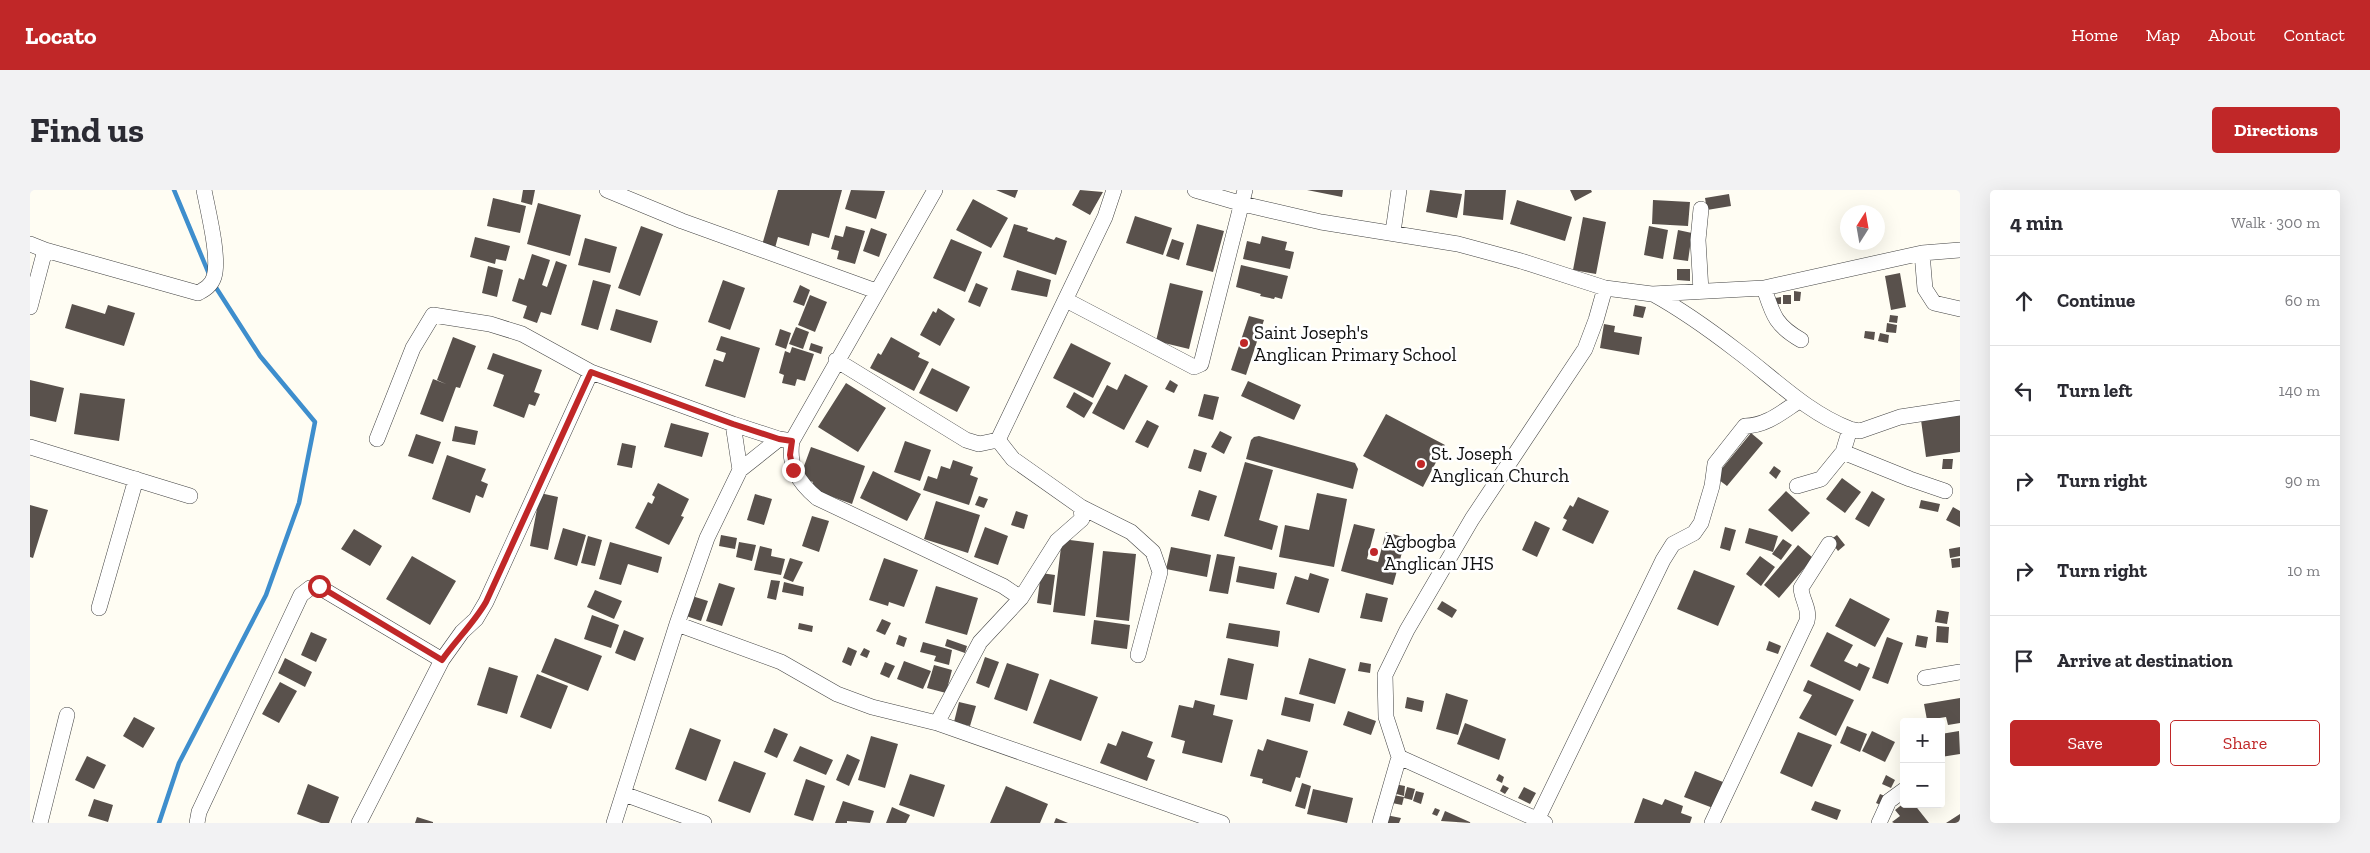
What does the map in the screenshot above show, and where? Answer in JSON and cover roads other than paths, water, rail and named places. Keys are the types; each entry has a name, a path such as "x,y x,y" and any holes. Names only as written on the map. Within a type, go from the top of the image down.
{"street":[{"path":"30,244 45,250 198,293 208,287 214,278 215,270 204,190"},
{"path":"608,190 682,221 876,292"},
{"path":"614,823 676,624 707,538 740,470 786,440 836,360 934,190"},
{"path":"998,440 1105,217 1114,190"},
{"path":"1195,190 1244,197 1321,222 1458,244 1521,261 1605,288 1652,294 1764,288 1922,253 1960,250"},
{"path":"1392,232 1399,190"},
{"path":"1066,300 1194,367 1198,367 1201,364 1244,197"},
{"path":"1701,209 1698,240 1701,291"},
{"path":"30,307 45,250"},
{"path":"1922,253 1925,289 1934,303 1960,309"},
{"path":"1380,823 1399,758 1386,717 1386,675 1407,630 1472,519 1585,349 1605,288"},
{"path":"1764,288 1774,318 1790,333 1801,340"},
{"path":"1652,294 1677,308 1736,350 1799,401 1850,429 1860,431 1900,417 1960,408"},
{"path":"377,438 413,348 433,315 490,324 522,334 591,372 733,424 786,440"},
{"path":"836,360 966,440 979,444 998,440"},
{"path":"359,823 442,660 462,632 476,619 486,602 591,372"},
{"path":"1399,758 1541,821 1663,560 1673,544 1694,533 1701,523 1712,486 1715,464 1745,426 1756,426 1773,419 1799,401"},
{"path":"733,424 740,470"},
{"path":"1797,486 1821,479 1843,452 1850,429"},
{"path":"786,440 793,470 803,487 817,498 1003,586 1021,598"},
{"path":"998,440 1013,459 1082,507 1131,532 1154,552 1160,572 1138,655"},
{"path":"30,447 190,496"},
{"path":"1843,452 1910,479 1946,491"},
{"path":"99,608 136,479"},
{"path":"938,723 980,642 1021,598 1057,542 1082,519 1082,507"},
{"path":"1712,823 1806,622 1808,606 1802,588 1829,544"},
{"path":"197,823 203,803 301,595 310,588 319,586 442,660"},
{"path":"676,624 781,662 846,697 872,706 938,723 1222,823"},
{"path":"1924,678 1960,672"},
{"path":"40,823 67,715"},
{"path":"1879,823 1889,801 1900,793"},
{"path":"624,794 704,823"}],"waterway":[{"path":"174,190 209,274"},
{"path":"159,823 179,763 266,595 299,503 315,422 260,356 213,283"}],"place":[{"name":"Saint Joseph's Anglican Primary School","path":"1244,343"},
{"name":"St. Joseph Anglican Church","path":"1421,464"},
{"name":"Agbogba Anglican JHS","path":"1374,552"}]}
